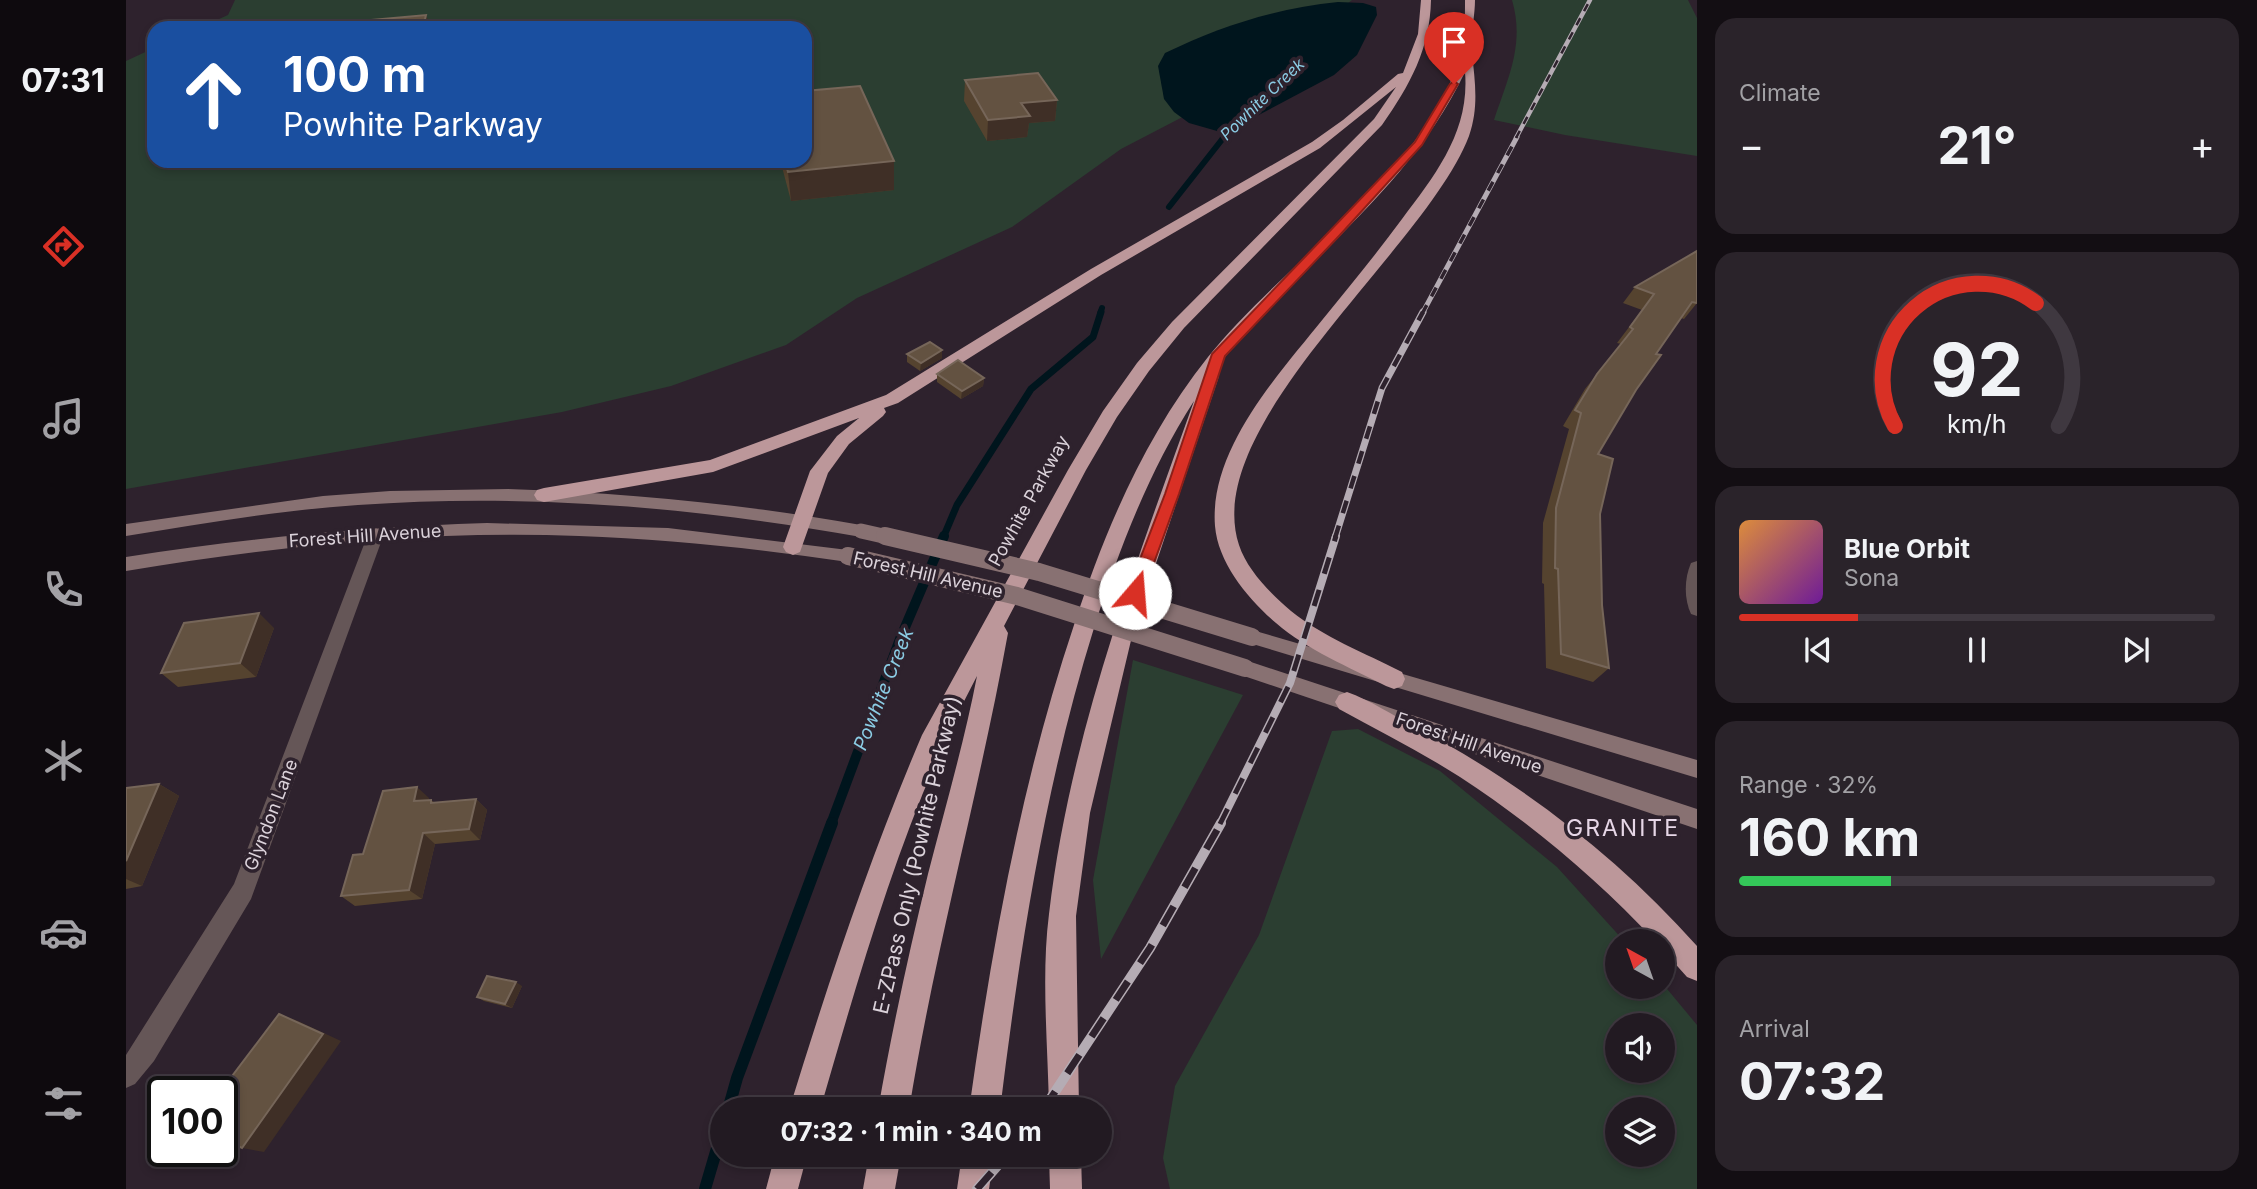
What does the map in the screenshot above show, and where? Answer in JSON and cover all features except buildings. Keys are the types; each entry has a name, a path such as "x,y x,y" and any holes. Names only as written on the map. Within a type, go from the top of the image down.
{"highway":[{"name":"Powhite Parkway","path":"808,1097 848,967 912,787 934,736 1077,470 1109,415 1143,367 1178,325 1360,143 1401,91 1423,44 1426,0"},
{"path":"1394,679 1307,632 1270,604 1234,558 1228,544 1226,511 1236,462 1262,410 1433,187 1466,125 1473,85 1466,50 1470,0"},
{"path":"986,1097 1009,937 1046,756 1073,658 1128,506 1158,446 1186,399 1219,354 1419,143 1446,101 1466,50"},
{"path":"793,547 815,481 825,462 843,440 892,399 1096,272 1316,145 1347,123 1415,64"},
{"path":"1064,1097 1062,927 1077,813 1122,632 1219,354"},
{"path":"544,495 713,466 892,399"},
{"name":"E-ZPass Only (Powhite Parkway)","path":"896,1097 942,872 974,752 1000,614"},
{"path":"1347,702 1466,768 1533,814 1609,876 1697,967"},
{"path":"782,1189 788,1167"},
{"path":"878,1189 883,1167"},
{"path":"974,1189 977,1167"},
{"path":"1065,1167 1066,1189"}],"main road":[{"name":"Forest Hill Avenue","path":"126,530 322,502 390,497 544,495 628,501 802,520 1039,572 1697,769"},
{"name":"Forest Hill Avenue","path":"126,564 229,548 376,534 472,529 642,532 793,547 848,556 1017,596 1245,668 1697,819"}],"street":[{"name":"Glyndon Lane","path":"126,1075 145,1052 243,891 376,534"},
{"path":"1697,568 1694,594 1697,609"}],"green space":[{"path":"235,0 1352,0 1246,84 1121,149 1012,227 857,298 786,345 671,386 562,412 126,489 126,61 147,51 147,168 812,168 812,21 215,21 228,15"},
{"path":"1512,0 1688,0 1697,18 1697,156 1565,135 1494,120 1516,46 1516,16"},
{"path":"1133,660 1243,695 1101,959 1093,880"},
{"path":"1358,729 1440,771 1557,867 1613,929 1605,929 1605,999 1675,998 1697,1025 1697,1189 1170,1189 1163,1158 1175,1086 1259,935 1332,731"}],"water":[{"path":"1338,2 1363,3 1376,7 1377,15 1357,55 1334,75 1236,127 1217,131 1189,123 1174,112 1164,99 1158,66 1165,53 1207,34 1249,20"}],"waterway":[{"name":"Powhite Creek","path":"1222,138 1236,121"},
{"name":"Powhite Creek","path":"1169,207 1224,137"},
{"name":"Powhite Creek","path":"1100,314 1102,308"},
{"name":"Powhite Creek","path":"943,538 957,505 1031,389 1093,337 1101,312"},
{"name":"Powhite Creek","path":"831,824 900,639 944,536"},
{"name":"Powhite Creek","path":"732,1097 832,823"},
{"name":"Powhite Creek","path":"705,1189 711,1167"}],"railway":[{"path":"1516,138 1590,0"},
{"path":"1422,314 1517,137"},
{"path":"1335,538 1382,388 1423,312"},
{"path":"1220,824 1290,683 1336,536"},
{"path":"1052,1097 1150,948 1221,823"},
{"path":"977,1189 996,1167"}],"district":[{"name":"GRANITE","path":"1623,828"}],"route":[{"path":"1135,593 1219,354 1419,143 1454,84"}]}
